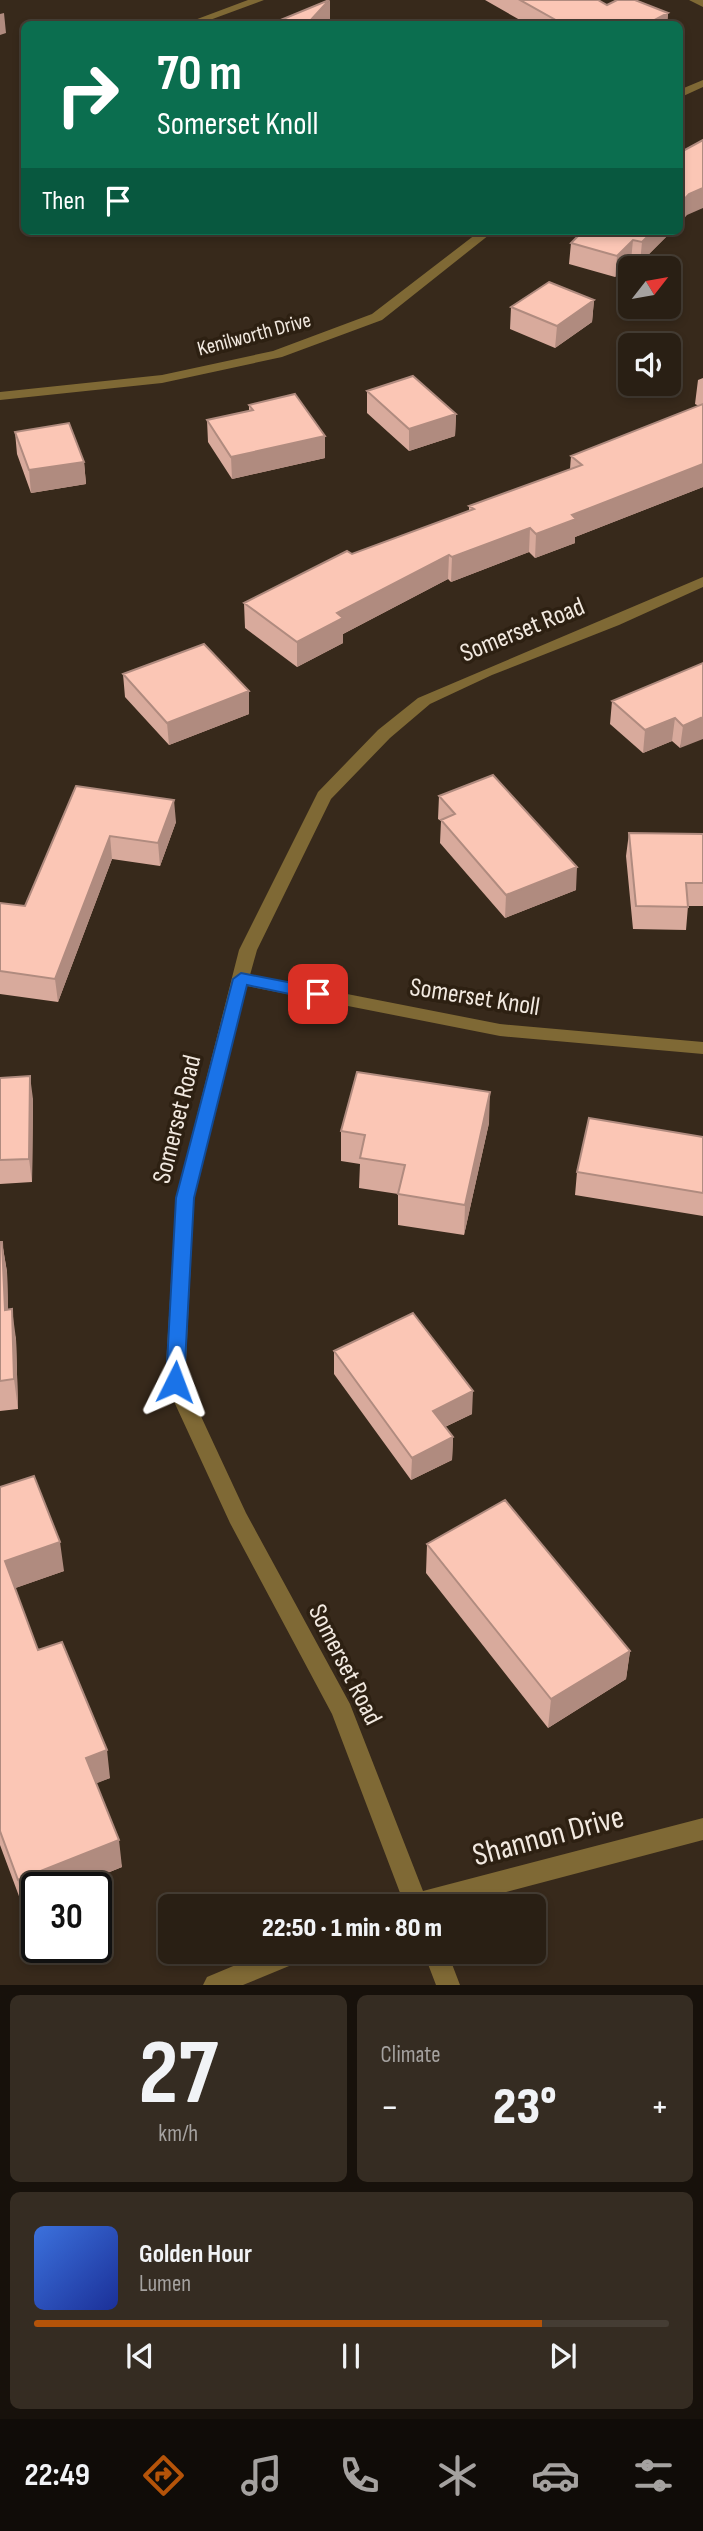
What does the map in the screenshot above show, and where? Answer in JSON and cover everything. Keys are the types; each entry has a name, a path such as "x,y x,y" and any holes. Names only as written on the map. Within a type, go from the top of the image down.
{"street":[{"path":"199,21 259,0"},
{"path":"694,0 703,4"},
{"path":"683,93 703,83"},
{"name":"Kenilworth Drive","path":"0,397 162,379 277,354 377,317 483,235"},
{"name":"Somerset Road","path":"410,1894 342,1711 237,1517 175,1382 185,1198 248,950 324,796 384,734 424,701 486,672 614,622 703,581"},
{"name":"Somerset Knoll","path":"241,979 500,1030 703,1048"},
{"name":"Shannon Drive","path":"456,1894 703,1829"},
{"path":"215,1985 266,1964"},
{"path":"440,1964 448,1985"}],"building":[{"path":"329,0 310,21 278,21"},
{"path":"520,0 598,0 607,5 617,0 635,0 668,13 653,21 558,21"},
{"path":"703,140 703,188 689,194 683,201 683,151"},
{"path":"579,235 649,235 642,242 633,240 617,256 571,243"},
{"path":"549,282 594,300 557,326 511,307"},
{"path":"413,376 456,414 409,429 367,391"},
{"path":"295,394 325,436 231,457 207,420 253,410 249,405"},
{"path":"703,404 703,464 572,515 576,519 536,534 530,528 452,557 449,555 337,613 343,618 297,642 244,603 347,551 352,554 474,509 469,506 582,465 571,456"},
{"path":"69,423 84,462 29,470 15,432"},
{"path":"204,644 249,691 167,723 123,674"},
{"path":"703,663 703,717 683,726 675,718 645,730 612,701"},
{"path":"493,775 577,867 506,895 441,820 455,814 439,796"},
{"path":"76,786 174,800 158,843 110,836 55,979 0,971 0,903 25,906"},
{"path":"629,833 703,834 703,883 686,883 688,907 636,906"},
{"path":"357,1072 490,1092 465,1205 398,1194 405,1165 360,1158 365,1135 341,1131"},
{"path":"30,1076 29,1159 0,1160 0,1078"},
{"path":"589,1118 703,1137 703,1193 577,1172"},
{"path":"0,1242 5,1310 12,1309 14,1379 0,1381"},
{"path":"413,1313 473,1391 433,1411 453,1437 412,1458 334,1351"},
{"path":"34,1476 60,1542 5,1561 38,1650 62,1642 107,1750 86,1758 119,1840 38,1872 21,1872 21,1879 18,1880 0,1831 0,1487"},
{"path":"505,1500 630,1651 551,1699 427,1544"}],"route":[{"path":"175,1382 185,1198 241,979 318,994"}]}
